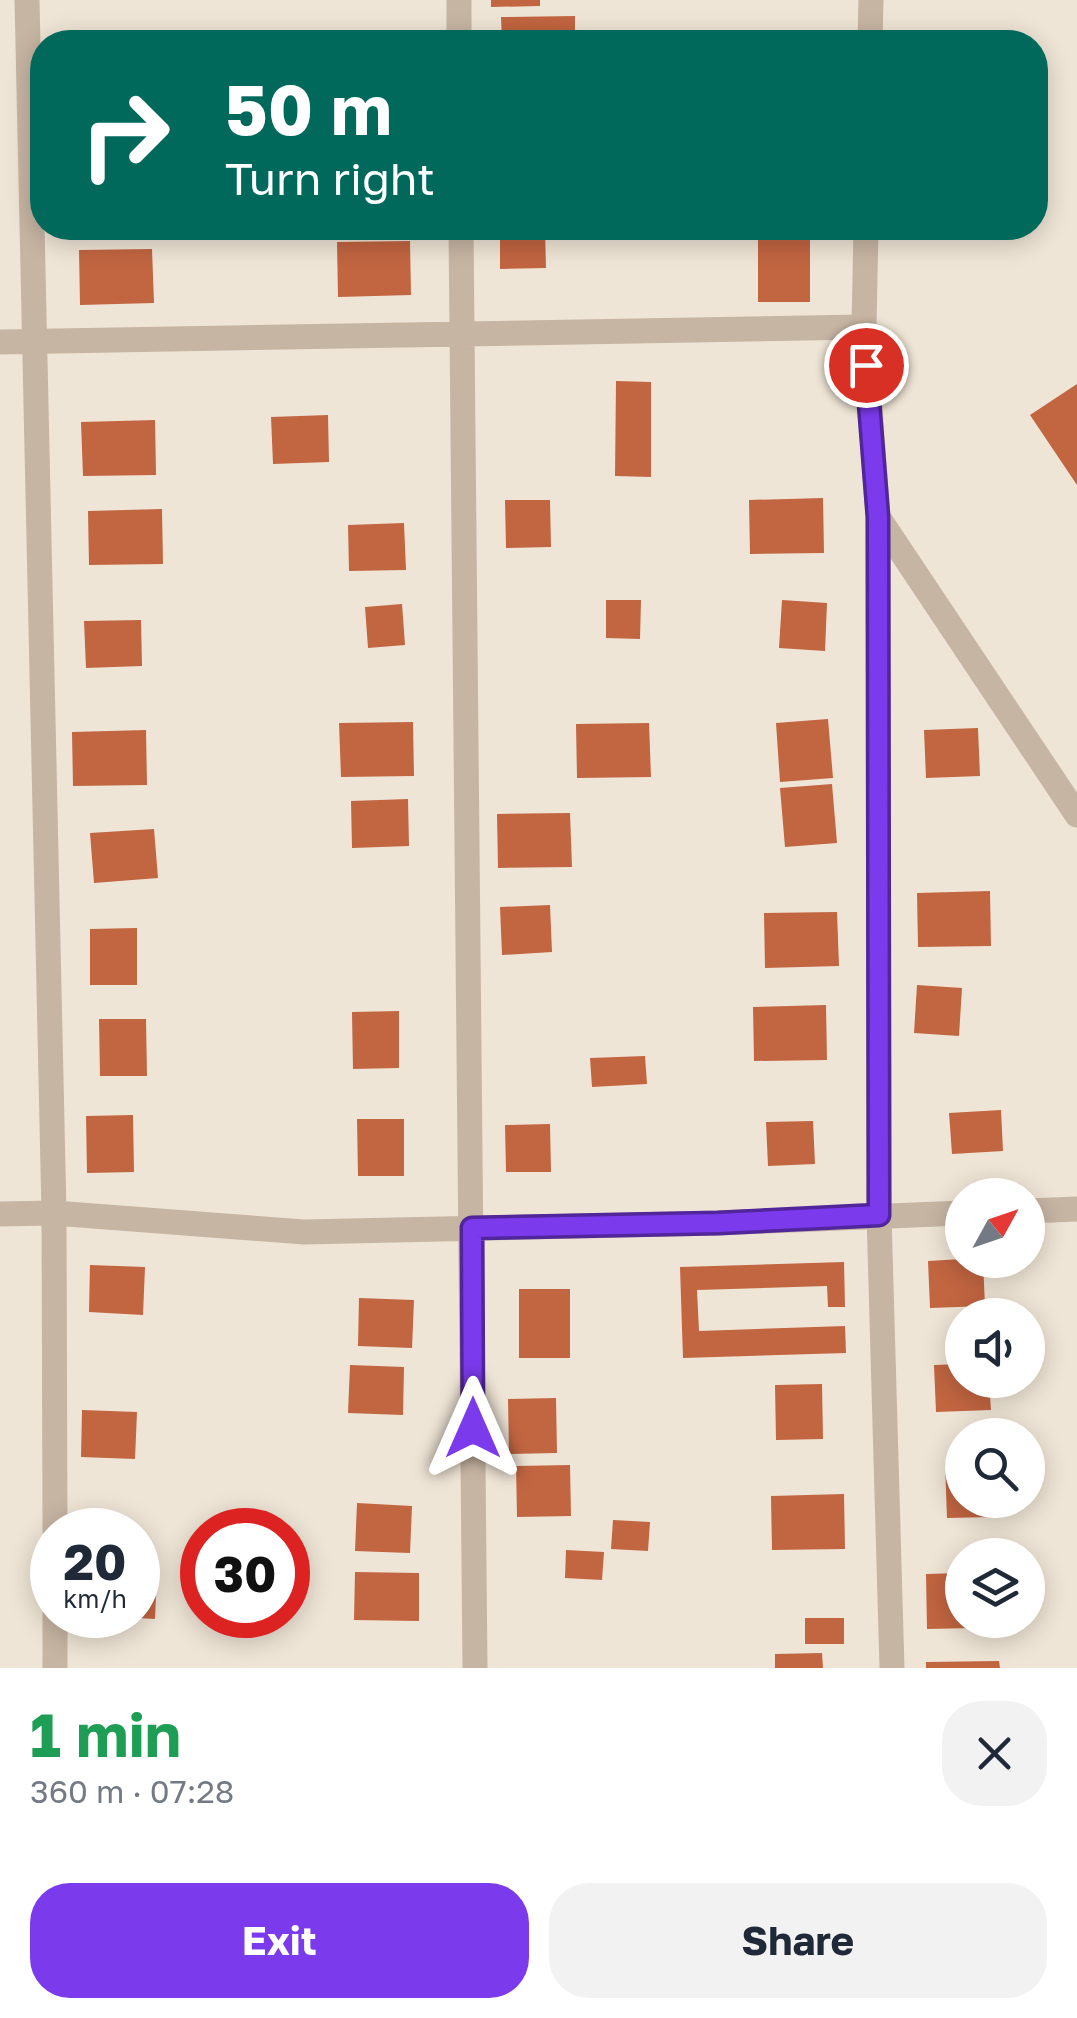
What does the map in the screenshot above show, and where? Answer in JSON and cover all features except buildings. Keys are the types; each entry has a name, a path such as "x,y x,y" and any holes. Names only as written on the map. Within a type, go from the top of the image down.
{"street":[{"path":"27,0 30,128"},
{"path":"459,0 459,30"},
{"path":"870,30 871,0"},
{"path":"33,240 54,1212 55,1508"},
{"path":"461,240 475,1668"},
{"path":"866,240 864,327 878,517 879,1215 892,1668"},
{"path":"0,342 864,327"},
{"path":"878,517 1077,815"},
{"path":"1045,1210 1077,1209"},
{"path":"0,1214 54,1212 304,1232 718,1223 945,1213"},
{"path":"55,1638 55,1668"}],"route":[{"path":"473,1428 472,1228 879,1215 878,517 866,365"}]}
